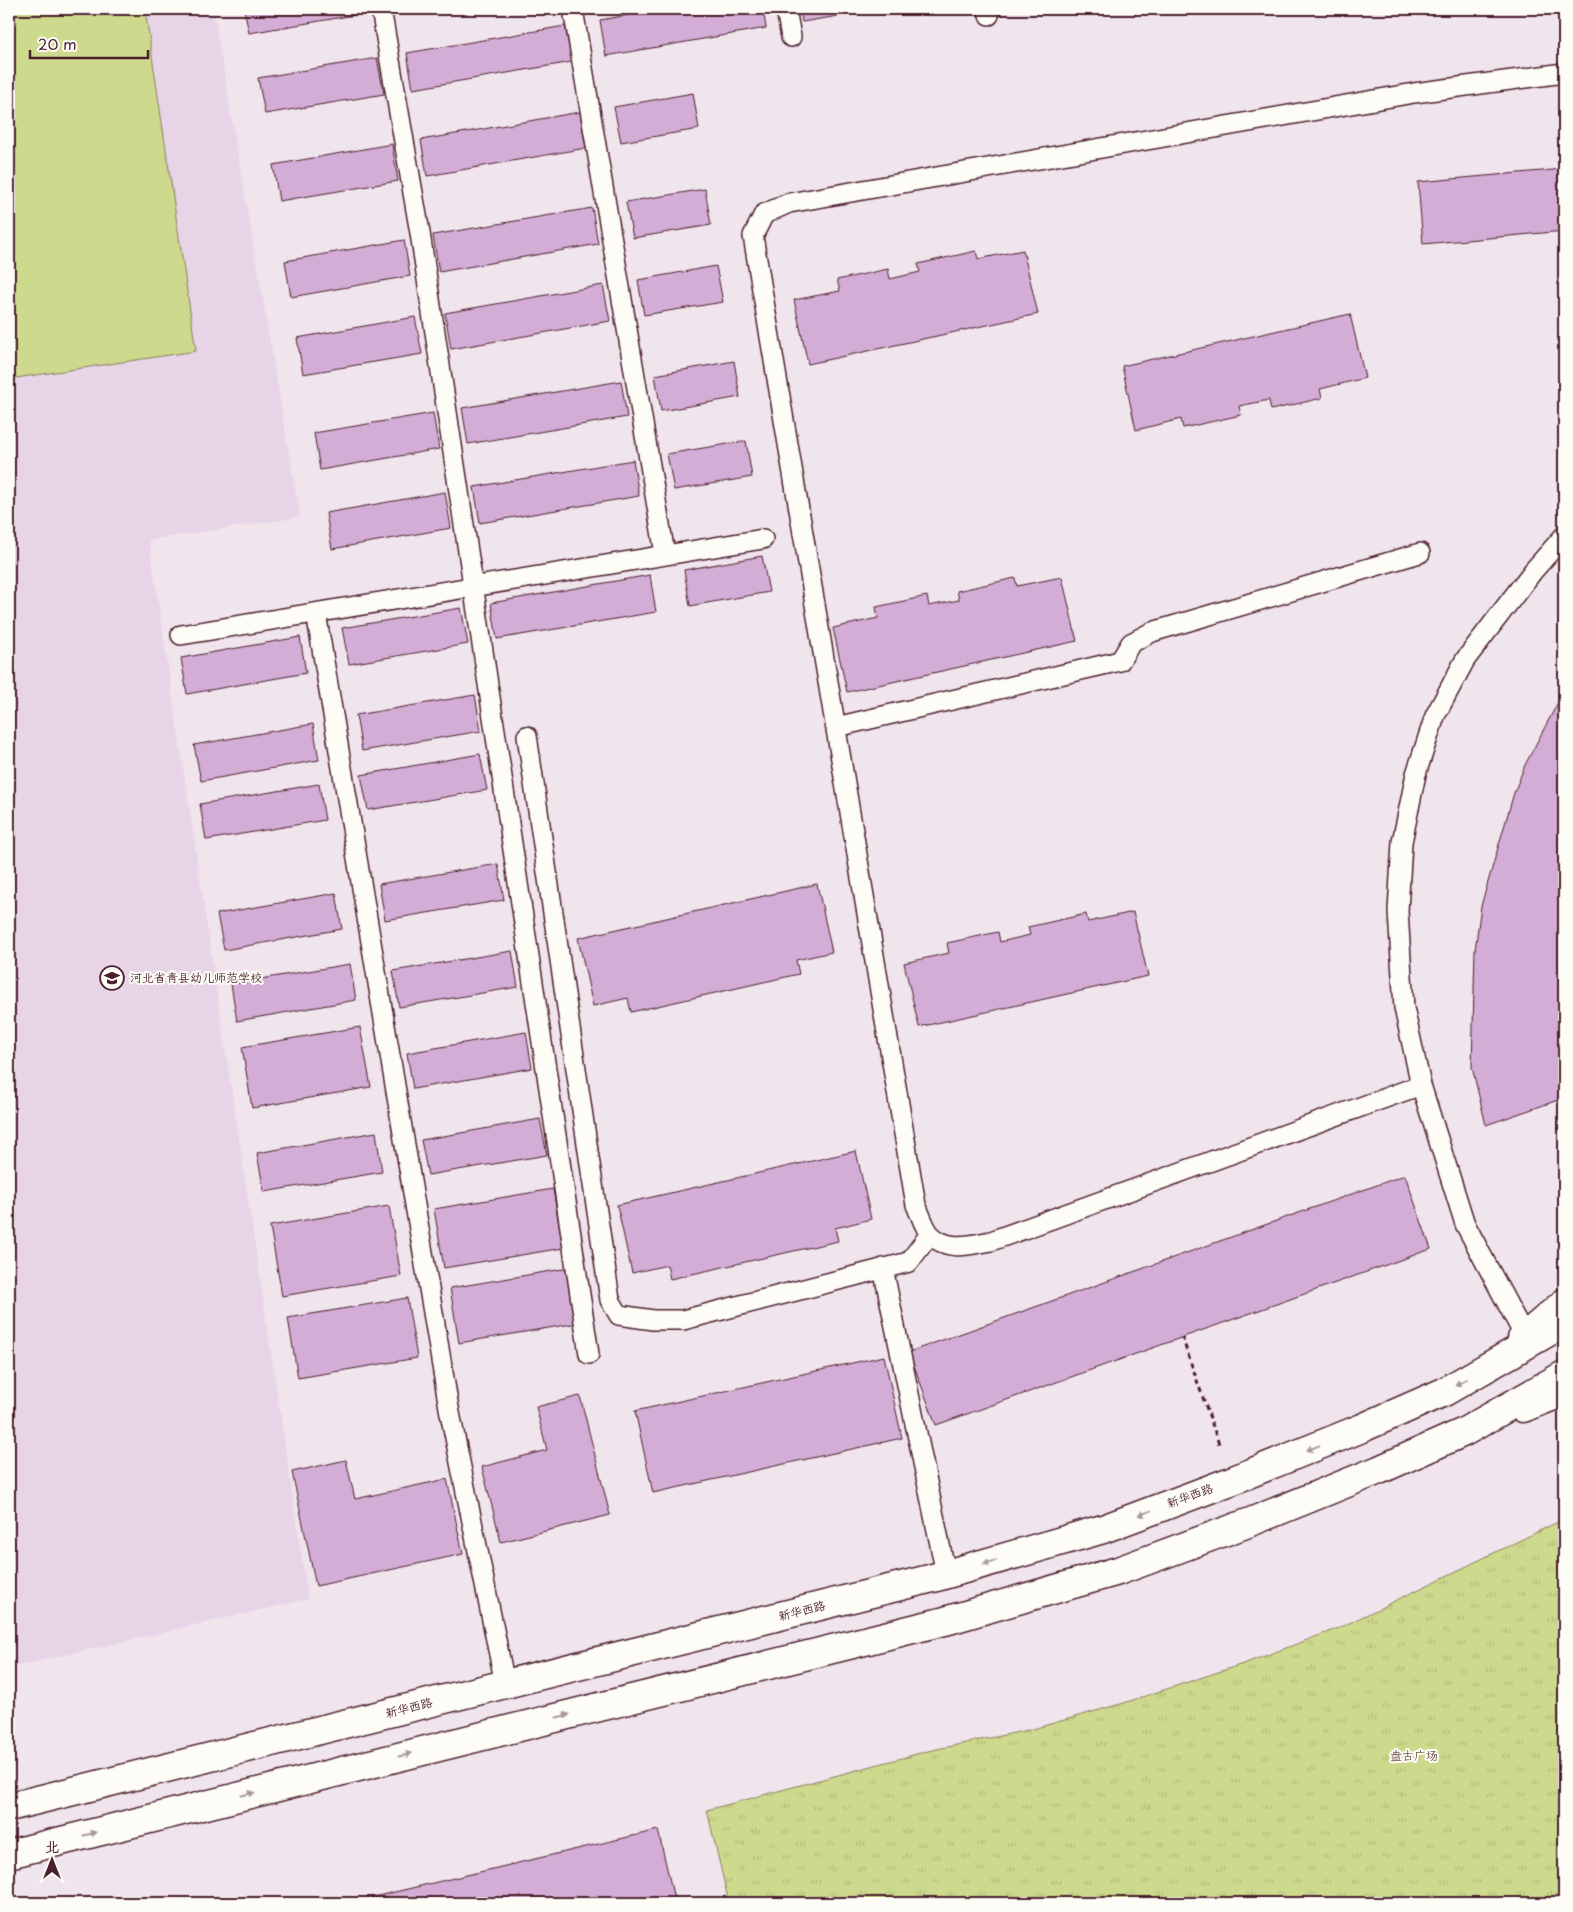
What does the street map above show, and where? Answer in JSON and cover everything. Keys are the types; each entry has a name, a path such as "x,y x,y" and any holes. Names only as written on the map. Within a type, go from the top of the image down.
{"main road":[{"path":"1497,1362 1564,1303"},
{"name":"新华西路","path":"9,1808 946,1574 1103,1529 1231,1481 1353,1432 1426,1400 1564,1323"},
{"path":"1464,1432 1564,1375"},
{"path":"9,1854 945,1622 1118,1571 1248,1523 1564,1392"}],"lane":[{"path":"382,9 420,233 588,1354"},
{"path":"573,9 665,554"},
{"path":"786,9 791,37"},
{"path":"1421,1085 991,1241 965,1246 947,1245 930,1234 916,1205 753,236 764,214 789,203 1414,94 1564,73"},
{"path":"1525,1337 1465,1224 1421,1085 1404,1008 1398,911 1402,842 1416,774 1435,716 1465,660 1533,571 1564,536"},
{"path":"181,635 763,539"},
{"path":"836,727 1120,661 1131,643 1152,632 1420,553"},
{"path":"316,613 449,1408 505,1684"},
{"path":"527,736 610,1300 619,1315 653,1320 683,1320 909,1262 930,1234"},
{"path":"883,1268 946,1574"}],"path":[{"path":"1182,1337 1231,1481"}],"shaded area":[{"name":"河北省青县幼儿师范学校","path":"9,9 213,9 300,517 149,540 308,1599 9,1668"}],"green space":[{"path":"9,9 145,9 196,351 9,379"},
{"name":"盘古广场","path":"1564,1519 1564,1903 729,1903 707,1810 928,1751 1033,1729 1124,1703 1246,1663 1339,1628"}],"building":[{"path":"244,9 366,9 367,13 249,33"},
{"path":"664,9 763,9 766,28 606,56 600,20"},
{"path":"800,9 881,9 802,22"},
{"path":"565,26 572,62 413,89 407,53"},
{"path":"377,58 384,94 265,114 258,78"},
{"path":"693,93 699,129 621,142 614,107"},
{"path":"580,112 586,148 427,176 421,140"},
{"path":"392,144 398,181 279,201 273,165"},
{"path":"1564,169 1564,231 1423,244 1418,182"},
{"path":"705,189 711,225 633,238 626,202"},
{"path":"592,208 598,244 439,272 433,235"},
{"path":"404,240 410,276 291,297 285,261"},
{"path":"1023,250 1038,314 808,364 794,300 840,291 837,280 888,269 890,279 920,272 918,264 976,251 978,259"},
{"path":"716,266 723,302 644,315 638,280"},
{"path":"603,285 610,321 451,349 445,313"},
{"path":"1350,314 1365,378 1320,389 1322,398 1271,410 1269,400 1239,406 1241,415 1183,428 1181,419 1136,430 1122,366"},
{"path":"415,317 422,354 303,374 297,338"},
{"path":"734,361 740,397 661,411 655,375"},
{"path":"621,381 627,417 468,444 462,408"},
{"path":"433,413 439,449 320,470 314,433"},
{"path":"746,441 752,477 674,490 667,454"},
{"path":"633,460 639,496 480,523 474,487"},
{"path":"445,492 451,528 332,549 326,513"},
{"path":"762,556 769,592 690,606 684,570"},
{"path":"650,575 656,612 497,639 491,603"},
{"path":"1062,577 1077,641 847,692 833,628 878,618 876,607 927,596 929,606 959,600 957,591 1015,578 1017,586"},
{"path":"461,608 468,644 349,664 342,628"},
{"path":"300,637 306,673 187,694 181,658"},
{"path":"1564,691 1564,1098 1486,1125 1472,1067 1475,950 1481,906 1514,793 1525,765"},
{"path":"475,695 481,731 362,751 356,715"},
{"path":"313,724 319,760 201,781 194,745"},
{"path":"480,754 487,790 368,810 361,775"},
{"path":"319,784 325,820 206,840 200,804"},
{"path":"498,864 504,900 385,920 379,884"},
{"path":"817,884 832,952 796,960 799,974 631,1012 628,998 593,1006 578,938"},
{"path":"336,893 342,929 224,950 217,914"},
{"path":"1133,912 1148,976 919,1027 904,963 949,953 947,943 998,932 1000,942 1030,935 1028,927 1086,914 1088,922"},
{"path":"512,951 518,987 399,1007 393,971"},
{"path":"350,964 356,1000 237,1021 231,984"},
{"path":"360,1027 371,1087 252,1108 242,1047"},
{"path":"526,1032 532,1068 413,1089 407,1053"},
{"path":"540,1119 547,1155 428,1175 421,1140"},
{"path":"376,1132 382,1172 264,1192 257,1153"},
{"path":"856,1151 871,1219 835,1228 838,1241 670,1279 667,1265 632,1273 617,1205"},
{"path":"1405,1175 1431,1249 936,1425 909,1352"},
{"path":"553,1189 563,1248 444,1268 434,1209"},
{"path":"389,1206 401,1276 282,1296 270,1226"},
{"path":"569,1268 578,1323 459,1343 450,1288"},
{"path":"407,1298 417,1358 298,1378 288,1318"},
{"path":"884,1356 902,1438 653,1493 635,1411"},
{"path":"580,1396 610,1515 501,1542 482,1467 547,1450 536,1407"},
{"path":"346,1460 355,1499 447,1479 463,1554 316,1586 292,1472"},
{"path":"658,1830 675,1903 348,1903"}],"place":[{"name":"河北省青县幼儿师范学校","path":"112,978"}]}
